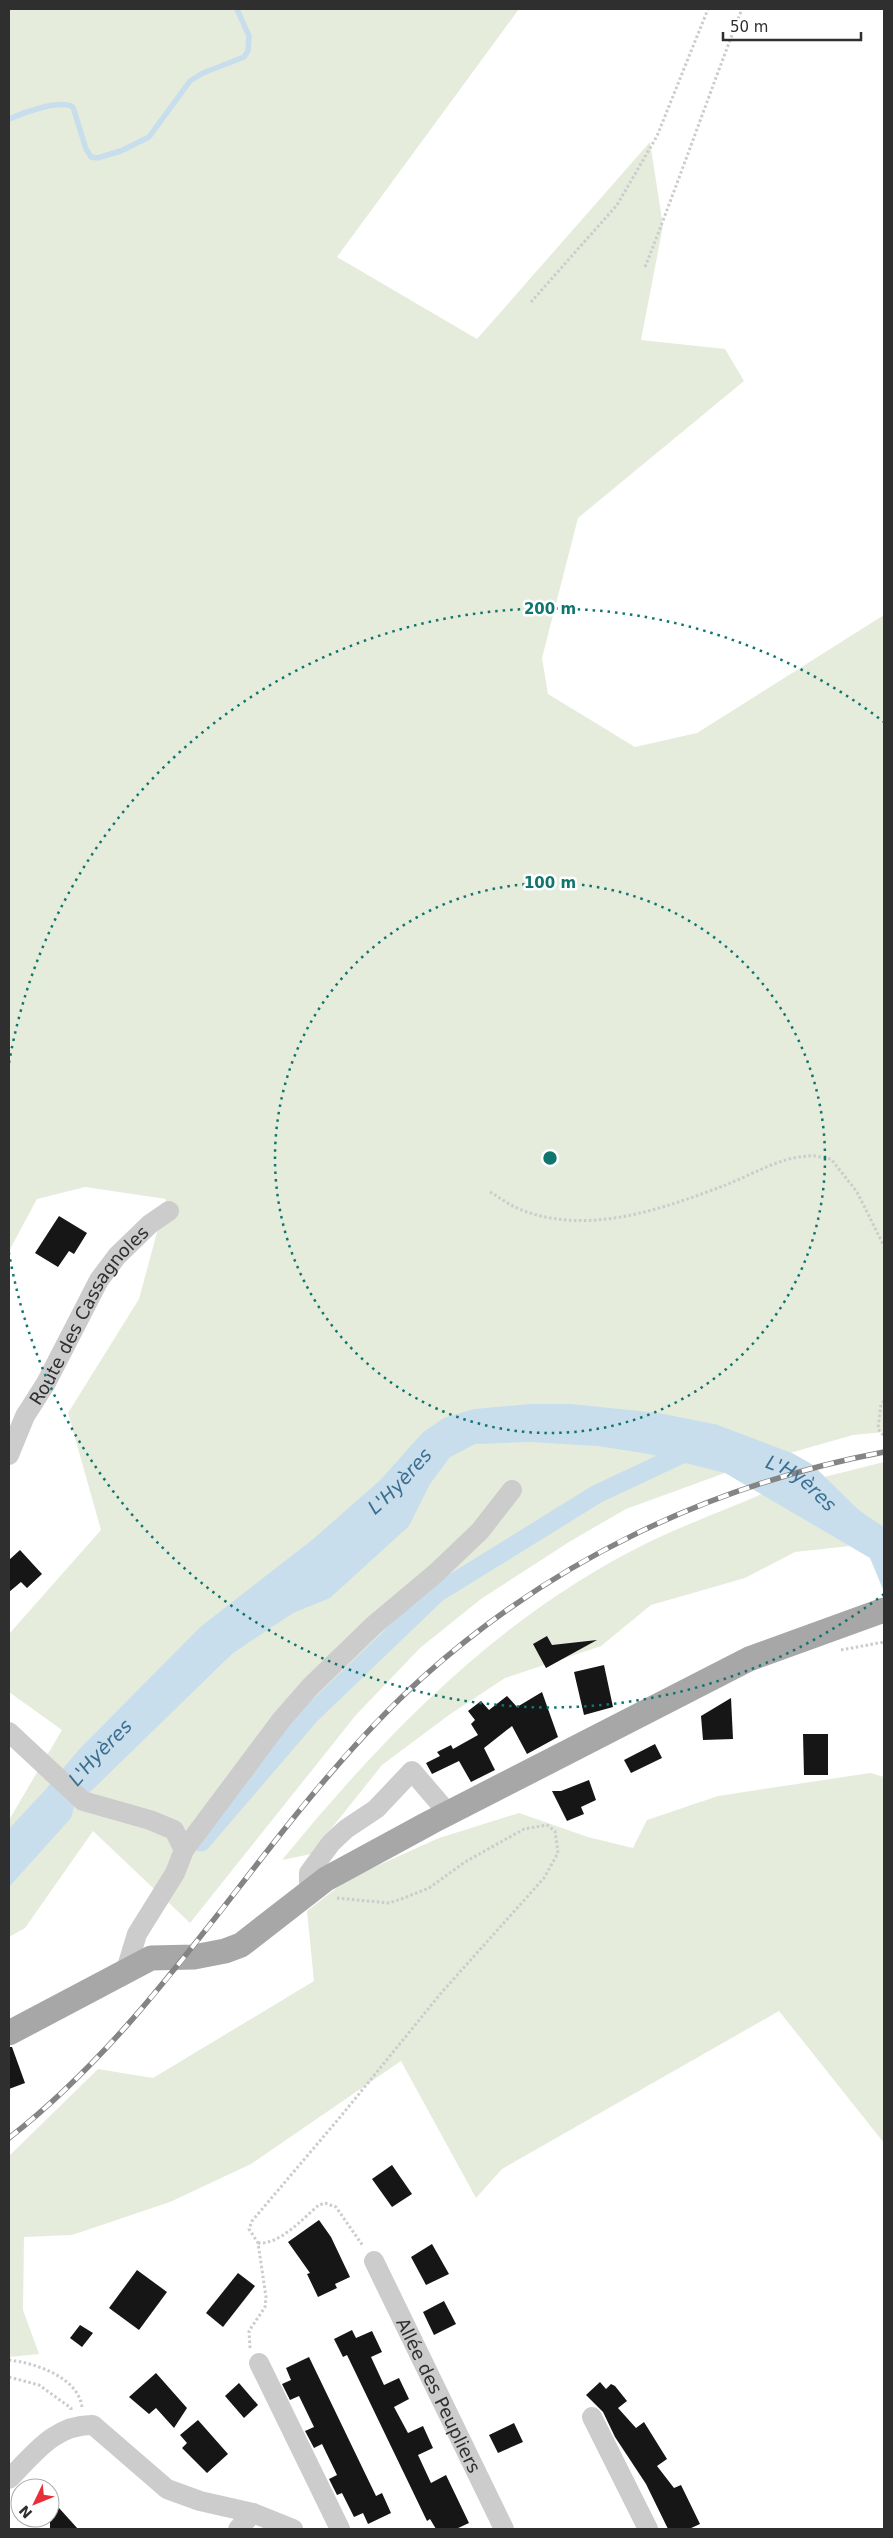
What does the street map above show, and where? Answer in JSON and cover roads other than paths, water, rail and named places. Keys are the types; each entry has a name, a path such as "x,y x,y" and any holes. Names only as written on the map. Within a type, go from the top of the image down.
{"main road":[{"path":"9,2033 151,1958 194,1957 225,1952 241,1945 318,1886 448,1813 749,1658 768,1653 884,1610"}],"street":[{"name":"Route des Cassagnoles","path":"9,1455 25,1416 46,1383 99,1280 117,1256 150,1224 169,1211"},
{"path":"126,1970 138,1934 175,1873 184,1850 282,1719 310,1687 374,1625 436,1573 480,1531 512,1490"},
{"path":"9,1732 83,1801 150,1820 174,1830 184,1850"},
{"path":"318,1886 309,1873 331,1843 346,1829 376,1808 412,1771 448,1813"},
{"name":"Allée des Peupliers","path":"374,2261 504,2529"},
{"path":"259,2363 340,2529"},
{"path":"592,2417 648,2529"},
{"path":"9,2479 51,2438 77,2425 93,2425 100,2429 167,2489 200,2501 253,2513 293,2529"},
{"path":"238,2529 253,2513"}],"water":[{"path":"531,1420 600,1423 668,1432 701,1439 734,1448 766,1460 820,1484 846,1500 884,1530 884,1592 870,1558 725,1473 649,1454 598,1446 530,1442 475,1444 450,1457 430,1484 409,1526 330,1598 293,1613 233,1653 87,1795 76,1800 71,1818 9,1887 9,1852 55,1803 91,1760 212,1638 325,1550 434,1444 457,1432 481,1425"}],"waterway":[{"path":"9,119 41,108 67,105 73,107 86,149 91,157 97,158 121,151 149,137 190,81 203,73 244,57 248,51 249,36 237,9"},
{"name":"L'Hyères","path":"9,1852 55,1803 91,1760 212,1638 325,1550 392,1491 434,1444 452,1432 476,1425 531,1420 569,1420 657,1429 712,1440 786,1468 802,1477 850,1524 884,1546"},
{"path":"201,1842 310,1715 437,1593 597,1494 712,1440"}],"railway":[{"path":"9,2138 83,2072 150,1999 307,1801 362,1737 422,1678 472,1636 525,1598 580,1563 637,1533 696,1507 757,1485 820,1466 884,1452"}]}
